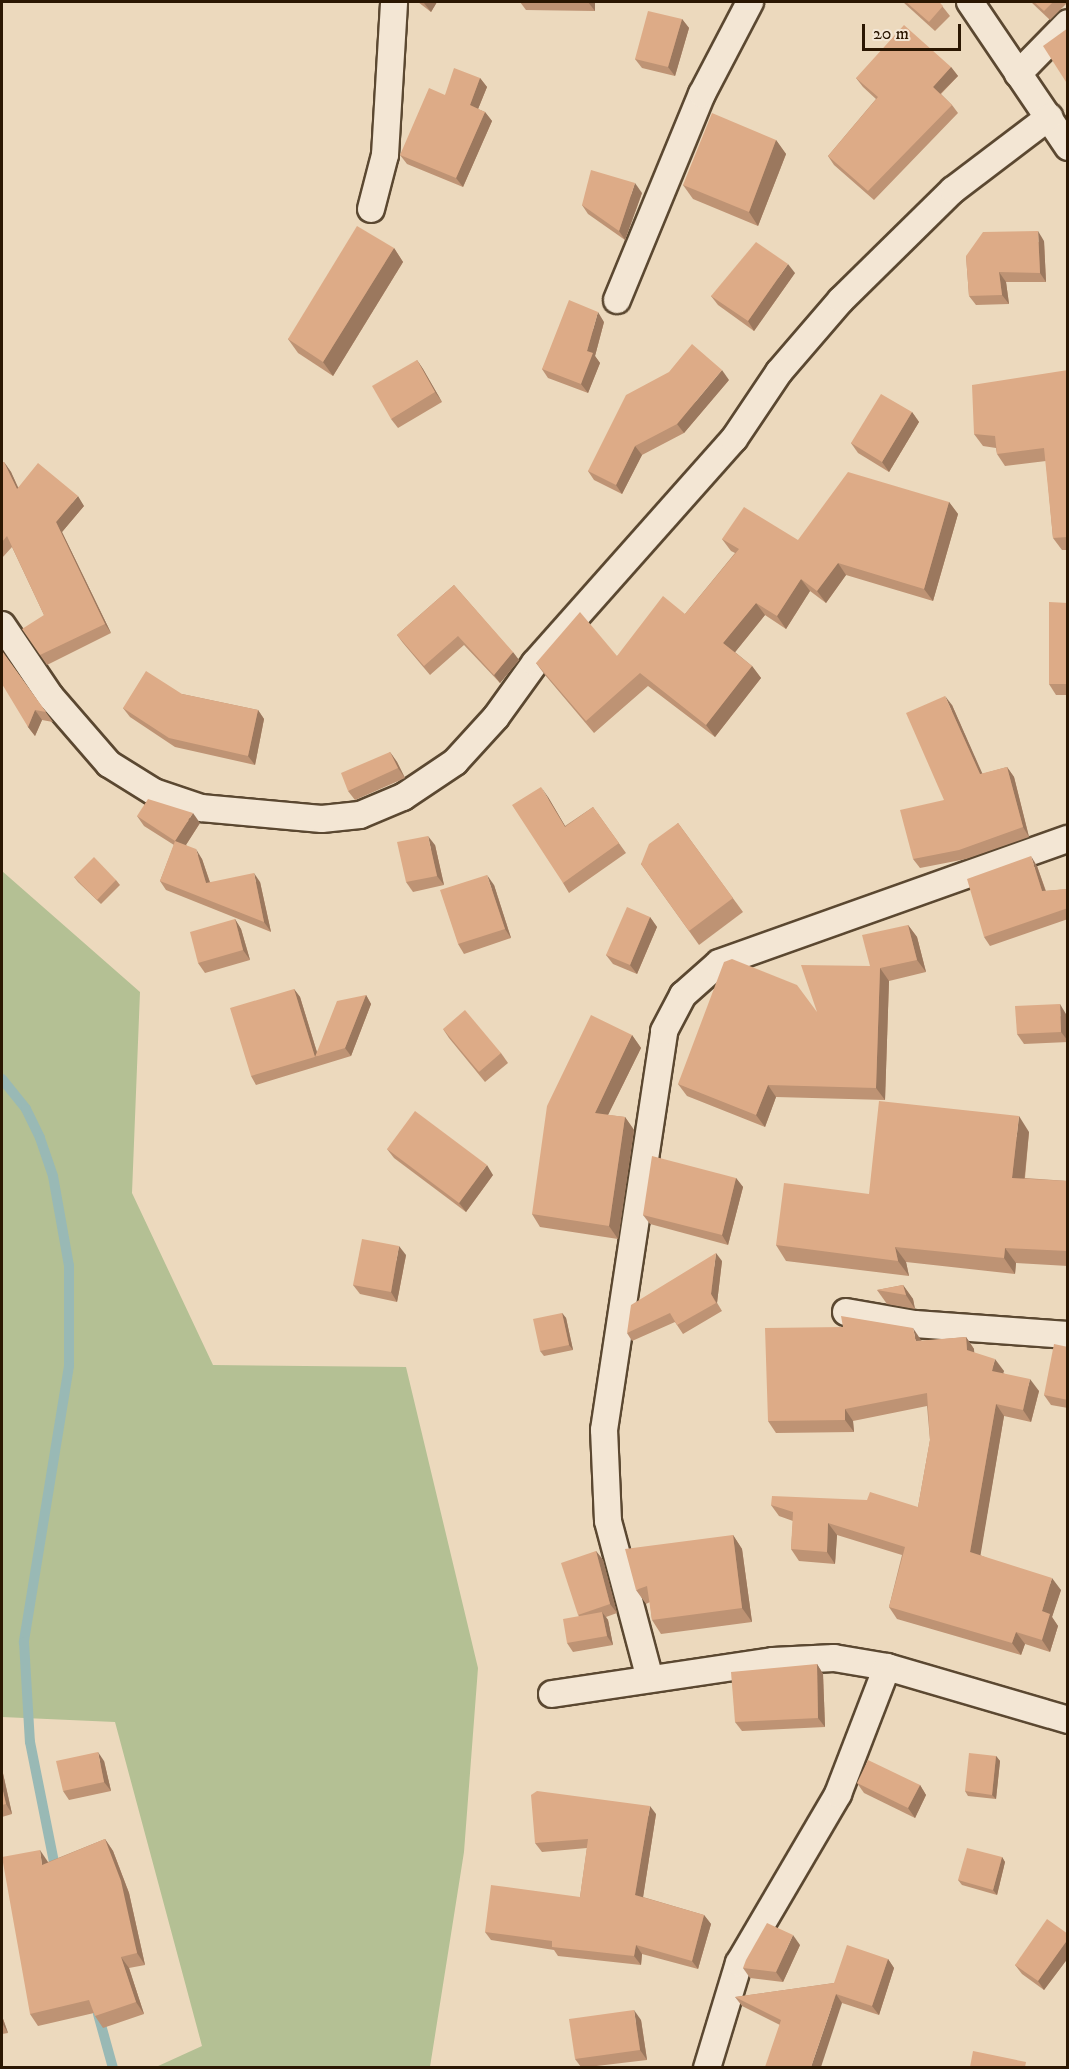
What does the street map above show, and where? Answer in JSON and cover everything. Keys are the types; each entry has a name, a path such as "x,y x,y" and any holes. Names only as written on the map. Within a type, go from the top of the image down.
{"street":[{"path":"371,209 390,112 394,2"},
{"path":"617,300 702,94 750,2"},
{"path":"970,2 1068,147"},
{"path":"1018,74 1068,23"},
{"path":"2,626 50,696 110,764 154,792 201,808 322,819 360,815 402,798 455,762 496,717 535,663 727,448 780,372 841,300 953,190 1049,117"},
{"path":"650,1679 608,1521 604,1430 664,1031 683,995 719,963 1068,839"},
{"path":"846,1312 915,1324 1068,1335"},
{"path":"552,1694 783,1660 834,1658 887,1667 1068,1720"},
{"path":"707,2067 739,1963 838,1794 887,1667"}],"green space":[{"path":"2,871 140,992 132,1193 213,1365 406,1367 478,1668 464,1852 430,2067 156,2067 202,2046 115,1722 2,1717"}],"building":[{"path":"906,2 939,2 943,6 929,22"},
{"path":"1034,2 1053,2 1044,11"},
{"path":"648,11 682,19 668,67 635,59"},
{"path":"904,25 951,67 933,87 952,105 868,191 828,156 878,97 856,78"},
{"path":"1068,28 1068,85 1043,46"},
{"path":"454,68 480,78 470,105 485,112 456,178 400,155 429,88 445,95"},
{"path":"712,113 776,140 749,212 683,185"},
{"path":"591,170 635,183 619,231 582,205"},
{"path":"357,226 394,248 323,362 288,339"},
{"path":"1038,231 1040,273 999,272 1002,295 969,296 966,256 983,232"},
{"path":"756,242 788,264 748,321 711,296"},
{"path":"569,300 598,312 587,351 593,353 581,384 542,369"},
{"path":"692,344 722,370 677,424 635,446 616,485 588,471 626,395 669,372"},
{"path":"417,360 435,392 391,419 372,386"},
{"path":"1068,370 1068,537 1053,538 1044,448 997,454 995,436 974,434 972,385"},
{"path":"881,394 912,412 882,462 851,443"},
{"path":"4,462 17,489 38,463 78,496 56,522 105,624 40,655 22,629 44,615 7,536 2,542 2,463"},
{"path":"848,472 949,502 924,589 838,563 817,591 801,579 777,616 756,603 723,643 752,666 706,725 640,673 586,721 536,663 580,612 617,656 663,596 685,614 739,549 722,539 744,507 798,540"},
{"path":"454,585 513,652 494,675 458,636 424,666 397,635"},
{"path":"1049,602 1068,603 1068,684 1049,684"},
{"path":"2,651 46,712 35,710 28,727 2,684"},
{"path":"146,671 182,694 258,710 248,756 169,738 123,708"},
{"path":"945,696 980,774 1007,767 1023,827 959,850 913,859 900,810 944,800 906,713"},
{"path":"390,752 398,768 348,791 341,773"},
{"path":"541,787 565,827 593,807 619,843 563,883 512,805"},
{"path":"148,799 193,813 175,841 137,816"},
{"path":"678,823 733,898 689,931 641,864 649,844"},
{"path":"428,836 437,876 406,882 397,842"},
{"path":"175,841 196,849 206,883 254,873 264,922 160,881"},
{"path":"1031,856 1042,891 1068,889 1068,908 984,937 967,879"},
{"path":"94,857 116,880 97,900 74,877"},
{"path":"487,875 505,929 458,944 440,890"},
{"path":"627,907 650,917 630,965 606,955"},
{"path":"235,919 243,950 198,963 190,932"},
{"path":"908,925 917,960 880,968 876,1088 768,1085 756,1115 678,1084 724,962 732,959 797,985 817,1012 801,965 870,966 862,935"},
{"path":"294,989 315,1057 251,1076 230,1008"},
{"path":"366,995 345,1048 315,1057 337,1001"},
{"path":"1060,1004 1061,1032 1017,1034 1015,1006"},
{"path":"465,1010 501,1053 479,1072 443,1029"},
{"path":"591,1015 632,1035 595,1113 625,1117 609,1226 532,1214 547,1106"},
{"path":"879,1101 1019,1116 1012,1178 1068,1181 1068,1251 1005,1248 1004,1258 895,1247 898,1261 776,1245 784,1183 869,1194"},
{"path":"415,1111 487,1165 459,1203 387,1149"},
{"path":"652,1156 736,1178 722,1235 643,1215"},
{"path":"362,1239 399,1246 391,1292 353,1285"},
{"path":"716,1253 711,1294 716,1303 677,1325 670,1313 627,1333 631,1305"},
{"path":"903,1285 906,1295 877,1290"},
{"path":"562,1313 569,1345 540,1351 533,1319"},
{"path":"841,1316 913,1328 916,1341 966,1337 967,1350 995,1359 992,1371 1030,1379 1023,1410 996,1404 970,1552 1052,1578 1042,1611 1050,1614 1042,1640 1016,1632 1012,1643 889,1607 905,1547 828,1523 827,1552 791,1549 793,1512 771,1505 772,1496 867,1500 870,1492 918,1507 930,1440 927,1393 845,1409 845,1420 768,1421 765,1328 843,1327"},
{"path":"1054,1344 1068,1347 1068,1400 1044,1395"},
{"path":"733,1535 742,1608 652,1620 647,1586 636,1590 625,1549"},
{"path":"596,1551 610,1604 578,1615 561,1563"},
{"path":"602,1612 607,1636 567,1643 563,1619"},
{"path":"817,1664 818,1718 735,1722 731,1672"},
{"path":"98,1752 104,1782 63,1791 56,1761"},
{"path":"969,1753 996,1756 992,1795 965,1791"},
{"path":"868,1760 920,1785 908,1808 857,1783"},
{"path":"2,1787 6,1804 2,1805"},
{"path":"537,1791 650,1806 635,1895 704,1915 692,1961 636,1945 634,1956 552,1947 552,1941 485,1932 491,1885 580,1897 588,1839 535,1843 531,1795"},
{"path":"105,1839 121,1881 137,1953 121,1957 136,2002 95,2016 89,2000 30,2014 2,1857 40,1850 42,1865"},
{"path":"967,1848 1002,1857 993,1890 958,1880"},
{"path":"1047,1919 1068,1934 1068,1939 1038,1981 1015,1965"},
{"path":"767,1923 793,1935 776,1972 743,1968 746,1960"},
{"path":"847,1945 888,1959 872,2006 836,1994 811,2067 765,2067 781,2020 735,1997 834,1983"},
{"path":"634,2010 640,2050 575,2059 569,2019"},
{"path":"973,2051 1026,2062 1025,2067 970,2067"}],"waterway":[{"path":"2,1079 26,1109 40,1138 53,1176 69,1266 69,1366 24,1642 30,1742 56,1872"},
{"path":"98,2014 113,2068"}]}
